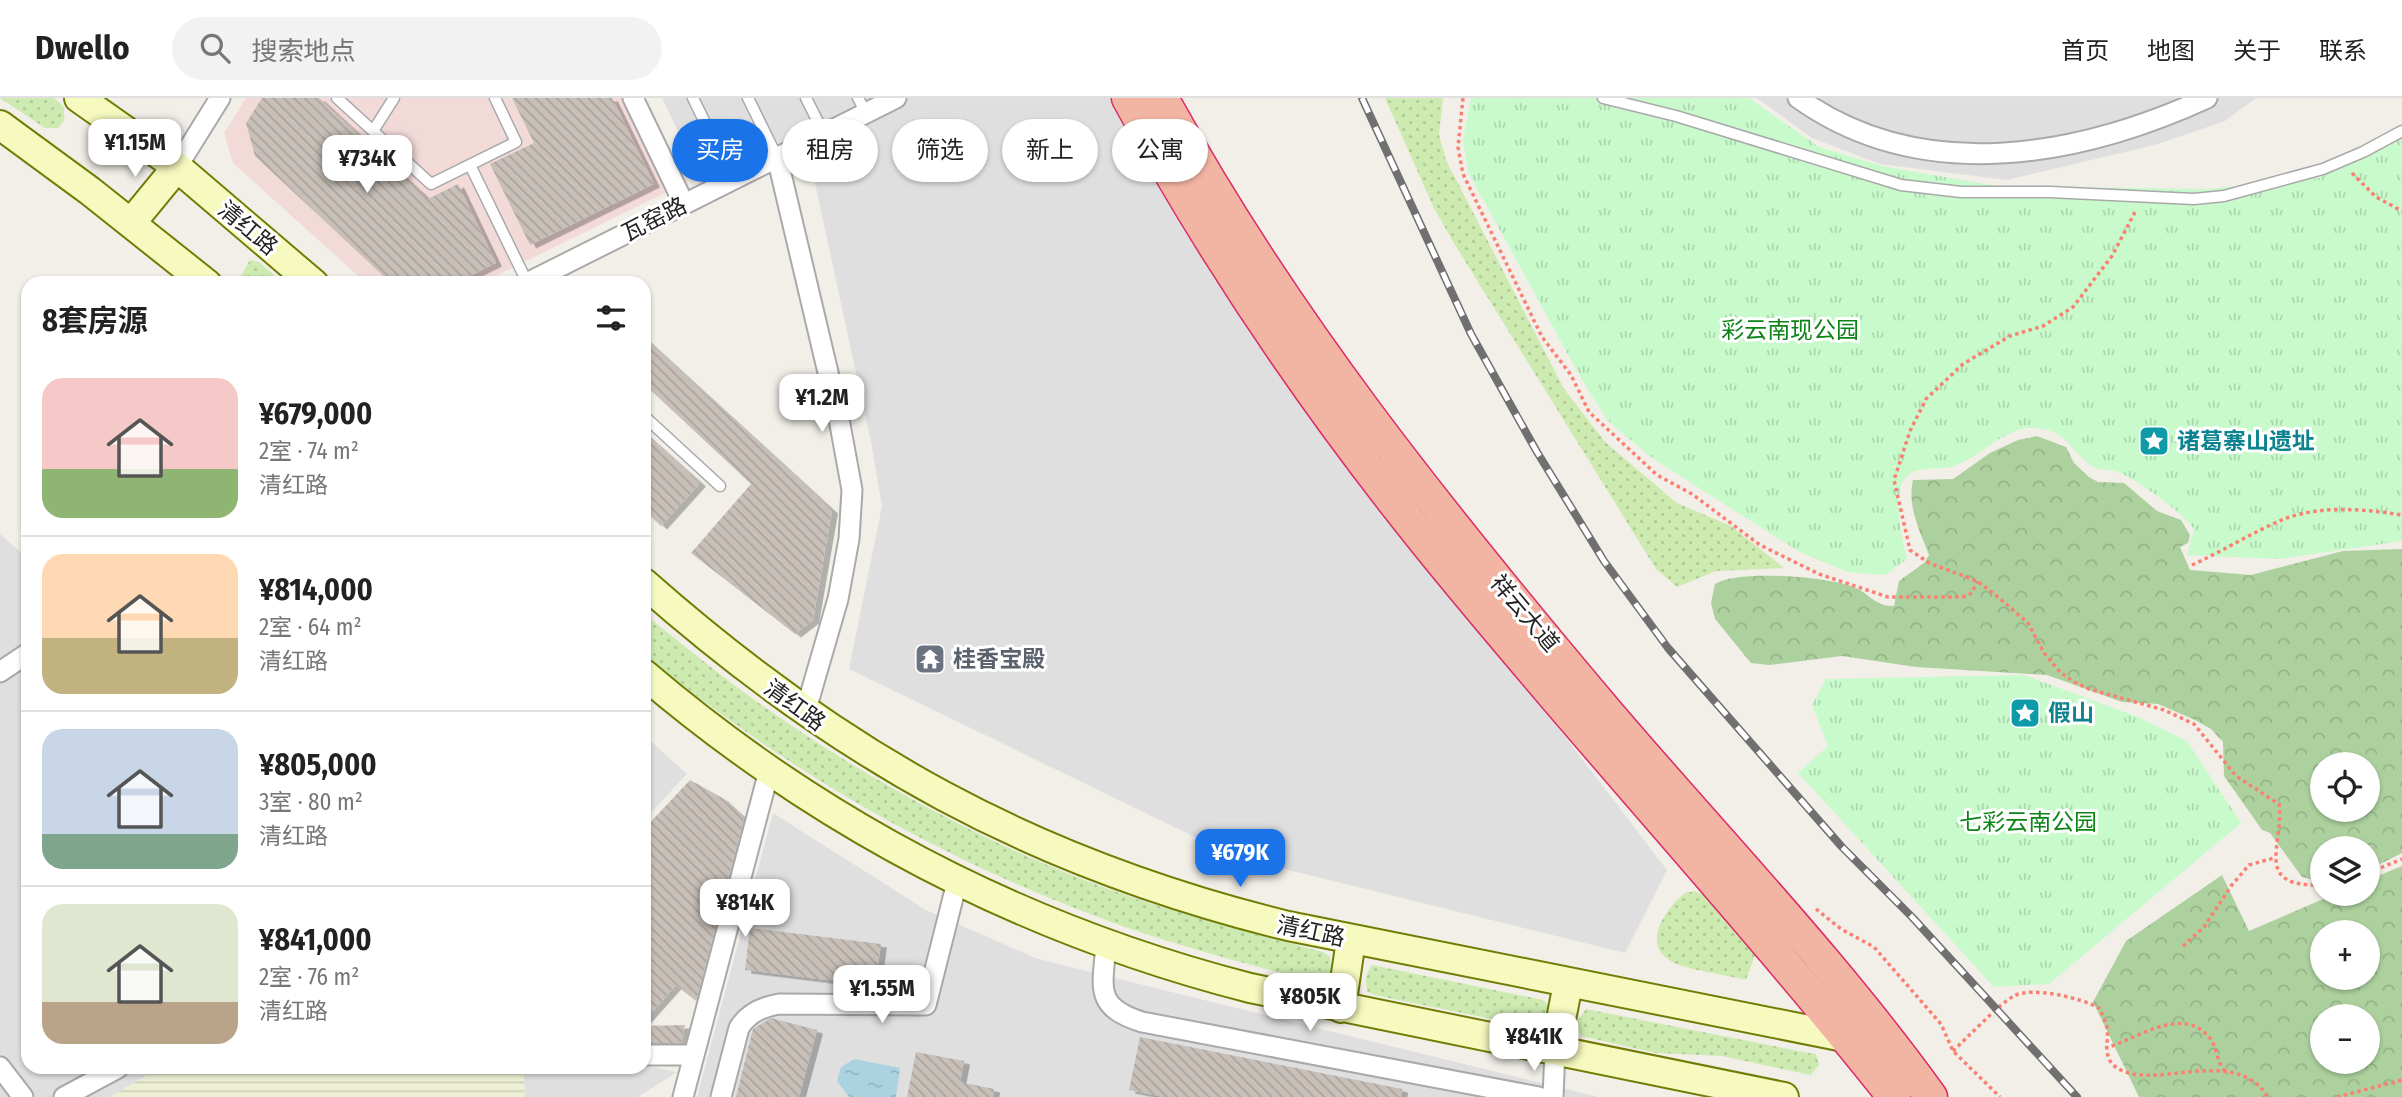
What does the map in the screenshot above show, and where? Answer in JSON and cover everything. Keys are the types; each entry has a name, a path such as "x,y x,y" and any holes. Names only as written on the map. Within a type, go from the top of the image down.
{"highway":[{"name":"祥云大道","path":"1128,98 1187,203 1242,291 1376,478 1577,724 1894,1097"},
{"name":"祥云大道","path":"1163,98 1267,274 1401,460 1601,704 1783,912 1931,1097"}],"main road":[{"name":"清红路","path":"79,98 177,167 305,276"},
{"path":"0,125 197,276"},
{"path":"131,223 177,167"},
{"name":"清红路","path":"651,589 759,679 805,713 922,786 1052,850 1132,882 1208,907 1351,940 1893,1047"},
{"path":"651,679 769,771 858,828 957,882 1106,946 1180,970 1341,1008 1779,1096"},
{"path":"1341,1008 1351,940"},
{"path":"1555,1051 1568,984"}],"street":[{"path":"177,167 220,98"},
{"path":"633,98 684,204"},
{"name":"瓦窑路","path":"844,119 862,106 896,98"},
{"path":"1798,98 1839,122 1900,145 1975,155 2029,152 2090,140 2148,122 2207,98"},
{"name":"瓦窑路","path":"768,162 782,155"},
{"path":"777,157 839,419 852,490 849,539 840,589 805,713"},
{"name":"瓦窑路","path":"540,276 729,182"},
{"path":"0,672 21,658"},
{"path":"683,1097 769,771"},
{"path":"722,1097 738,1028 758,1010 779,1004 926,1004 957,882"},
{"path":"1106,946 1102,989 1108,1006 1121,1015 1142,1022 1539,1097"},
{"path":"1553,1097 1555,1051"},
{"path":"651,1055 694,1055"},
{"path":"0,1067 23,1097"},
{"path":"64,1097 107,1074"}],"lane":[{"path":"337,98 430,184 516,142 495,98"},
{"path":"373,131 394,98"},
{"path":"693,98 703,119"},
{"path":"748,98 777,157"},
{"path":"806,98 816,119"},
{"path":"1602,98 1676,116 1901,185 1961,192 2050,192 2143,197 2224,196 2274,184 2341,162 2402,131"},
{"path":"470,165 523,276"},
{"path":"651,422 720,485"}],"path":[{"path":"1463,98 1458,146 1463,174 1542,337 1565,366 1594,418 1657,475 1692,494 1760,545 1792,563 1888,597 1964,597 1972,593 1977,581"},
{"path":"2341,162 2376,197 2402,211"},
{"path":"2143,197 2112,256 2073,307 2043,326 2010,337 1949,373 1926,398 1910,431 1894,480 1910,550 1929,564 1977,581 2028,623 2044,653 2060,673 2074,682 2089,689 2153,706 2194,724 2236,776 2279,804 2281,822 2274,858 2285,880 2310,884"},
{"path":"2192,565 2285,519 2303,514 2357,510 2402,515"},
{"path":"2183,946 2204,927 2231,886 2249,865 2274,858"},
{"path":"2380,868 2402,859"},
{"path":"1953,1051 2014,996 2045,993 2085,1001 2099,1008 2107,1026 2105,1048 2114,1066 2133,1077 2164,1081 2203,1073 2229,1076 2255,1083 2268,1097"},
{"path":"1941,1024 1953,1051 2000,1097"},
{"path":"2105,1048 2173,1024 2195,1026 2211,1039 2220,1067 2229,1076"},
{"path":"2337,1097 2402,1080"}],"shaded area":[{"path":"246,98 625,98 669,191 495,276 358,276 233,163 224,133"},
{"path":"662,98 1123,98 1137,119 1112,119 1112,182 1178,182 1404,526 1667,870 1625,953 1236,857 849,669 882,506 871,442 815,182 878,182 878,119 782,119 782,172 768,171 768,119 672,119"},
{"path":"1757,98 2256,98 2225,121 2155,145 2007,180 1880,164 1812,138"},
{"path":"0,534 21,553 21,1074 149,1074 110,1097 0,1097"},
{"path":"651,741 687,774 651,813"},
{"path":"773,813 926,910 1038,959 1598,1097 697,1097"},
{"path":"651,1066 677,1072 638,1097 525,1097 523,1074 651,1074"}],"green space":[{"path":"0,98 54,98 64,107 64,121 58,128 45,128"},
{"path":"1385,98 1443,98 1439,135 1446,160 1564,389 1606,443 1677,503 1731,526 1784,568 1716,571 1677,587 1656,569 1452,240 1433,206"},
{"name":"彩云南现公园","path":"1471,98 1749,98 1819,147 1882,166 1996,186 2208,189 2319,178 2402,134 2402,541 2280,559 2187,555 2194,529 2170,506 2127,476 2092,466 2055,433 2025,428 2004,437 1964,462 1954,466 1920,470 1908,475 1900,488 1898,508 1907,559 1885,575 1847,572 1798,551 1652,458 1608,421 1582,380 1468,172 1463,140"},
{"path":"250,260 259,262 275,276 241,276"},
{"path":"2037,436 2066,447 2074,463 2089,477 2098,482 2124,483 2157,511 2181,520 2190,535 2188,543 2180,547 2190,570 2251,575 2343,551 2402,549 2402,853 2380,864 2380,836 2310,836 2310,879 2302,877 2270,833 2262,830 2224,776 2223,742 2211,729 2158,704 2122,702 2047,675 1916,667 1842,656 1769,665 1751,663 1715,619 1711,603 1715,584 1742,577 1802,577 1839,583 1857,588 1881,604 1894,606 1899,581 1924,563 1929,555 1913,509 1913,480 1953,479 1990,453 2018,440"},
{"path":"651,619 786,722 865,772 947,818 1104,888 1197,918 1323,952 1330,957 1331,974 1316,982 1218,956 1122,926 994,874 932,844 812,776 698,697 651,660"},
{"name":"七彩云南公园","path":"2024,675 2138,717 2187,741 2241,823 2049,984 1994,987 1798,773 1828,746 1812,705 1826,679"},
{"path":"2402,866 2402,1097 2139,1097 2093,1002 2126,941 2222,875 2249,931 2310,905 2380,906 2380,875"},
{"path":"1695,891 1707,896 1756,952 1746,980 1686,967 1662,954 1657,936 1664,916 1685,893"},
{"path":"1372,965 1543,1000 1549,1006 1548,1021 1536,1028 1374,995 1367,991 1366,984"},
{"path":"1586,1009 1816,1054 1819,1065 1811,1075 1722,1056 1656,1053 1581,1036 1576,1023"},
{"path":"149,1074 523,1074 525,1097 110,1097"}],"water":[{"path":"854,1059 900,1068 896,1097 849,1097 837,1081 841,1067"}],"building":[{"path":"262,98 319,98 428,199 458,184 496,263 470,276 383,276 255,156 246,123"},
{"path":"512,98 612,98 654,184 530,245 490,164 534,143"},
{"path":"651,344 832,510 813,620 795,634 691,553 751,484 651,391"},
{"path":"651,439 700,483 661,526 651,517"},
{"path":"690,780 722,798 744,818 696,1001 676,985 651,1013 651,822"},
{"path":"750,928 881,944 875,986 745,970"},
{"path":"771,1018 817,1030 799,1097 736,1097 753,1029"},
{"path":"685,1025 681,1043 651,1043 651,1026"},
{"path":"1140,1037 1402,1089 1401,1097 1164,1097 1129,1090"},
{"path":"916,1052 964,1061 960,1082 994,1089 993,1097 907,1097"}],"railway":[{"path":"1362,98 1471,334 1537,452 1604,561 1668,648 1842,847 1912,917 2077,1097"}],"place":[{"name":"诸葛寨山遗址","path":"2154,441"},
{"name":"桂香宝殿","path":"930,659"},
{"name":"假山","path":"2025,713"}]}
